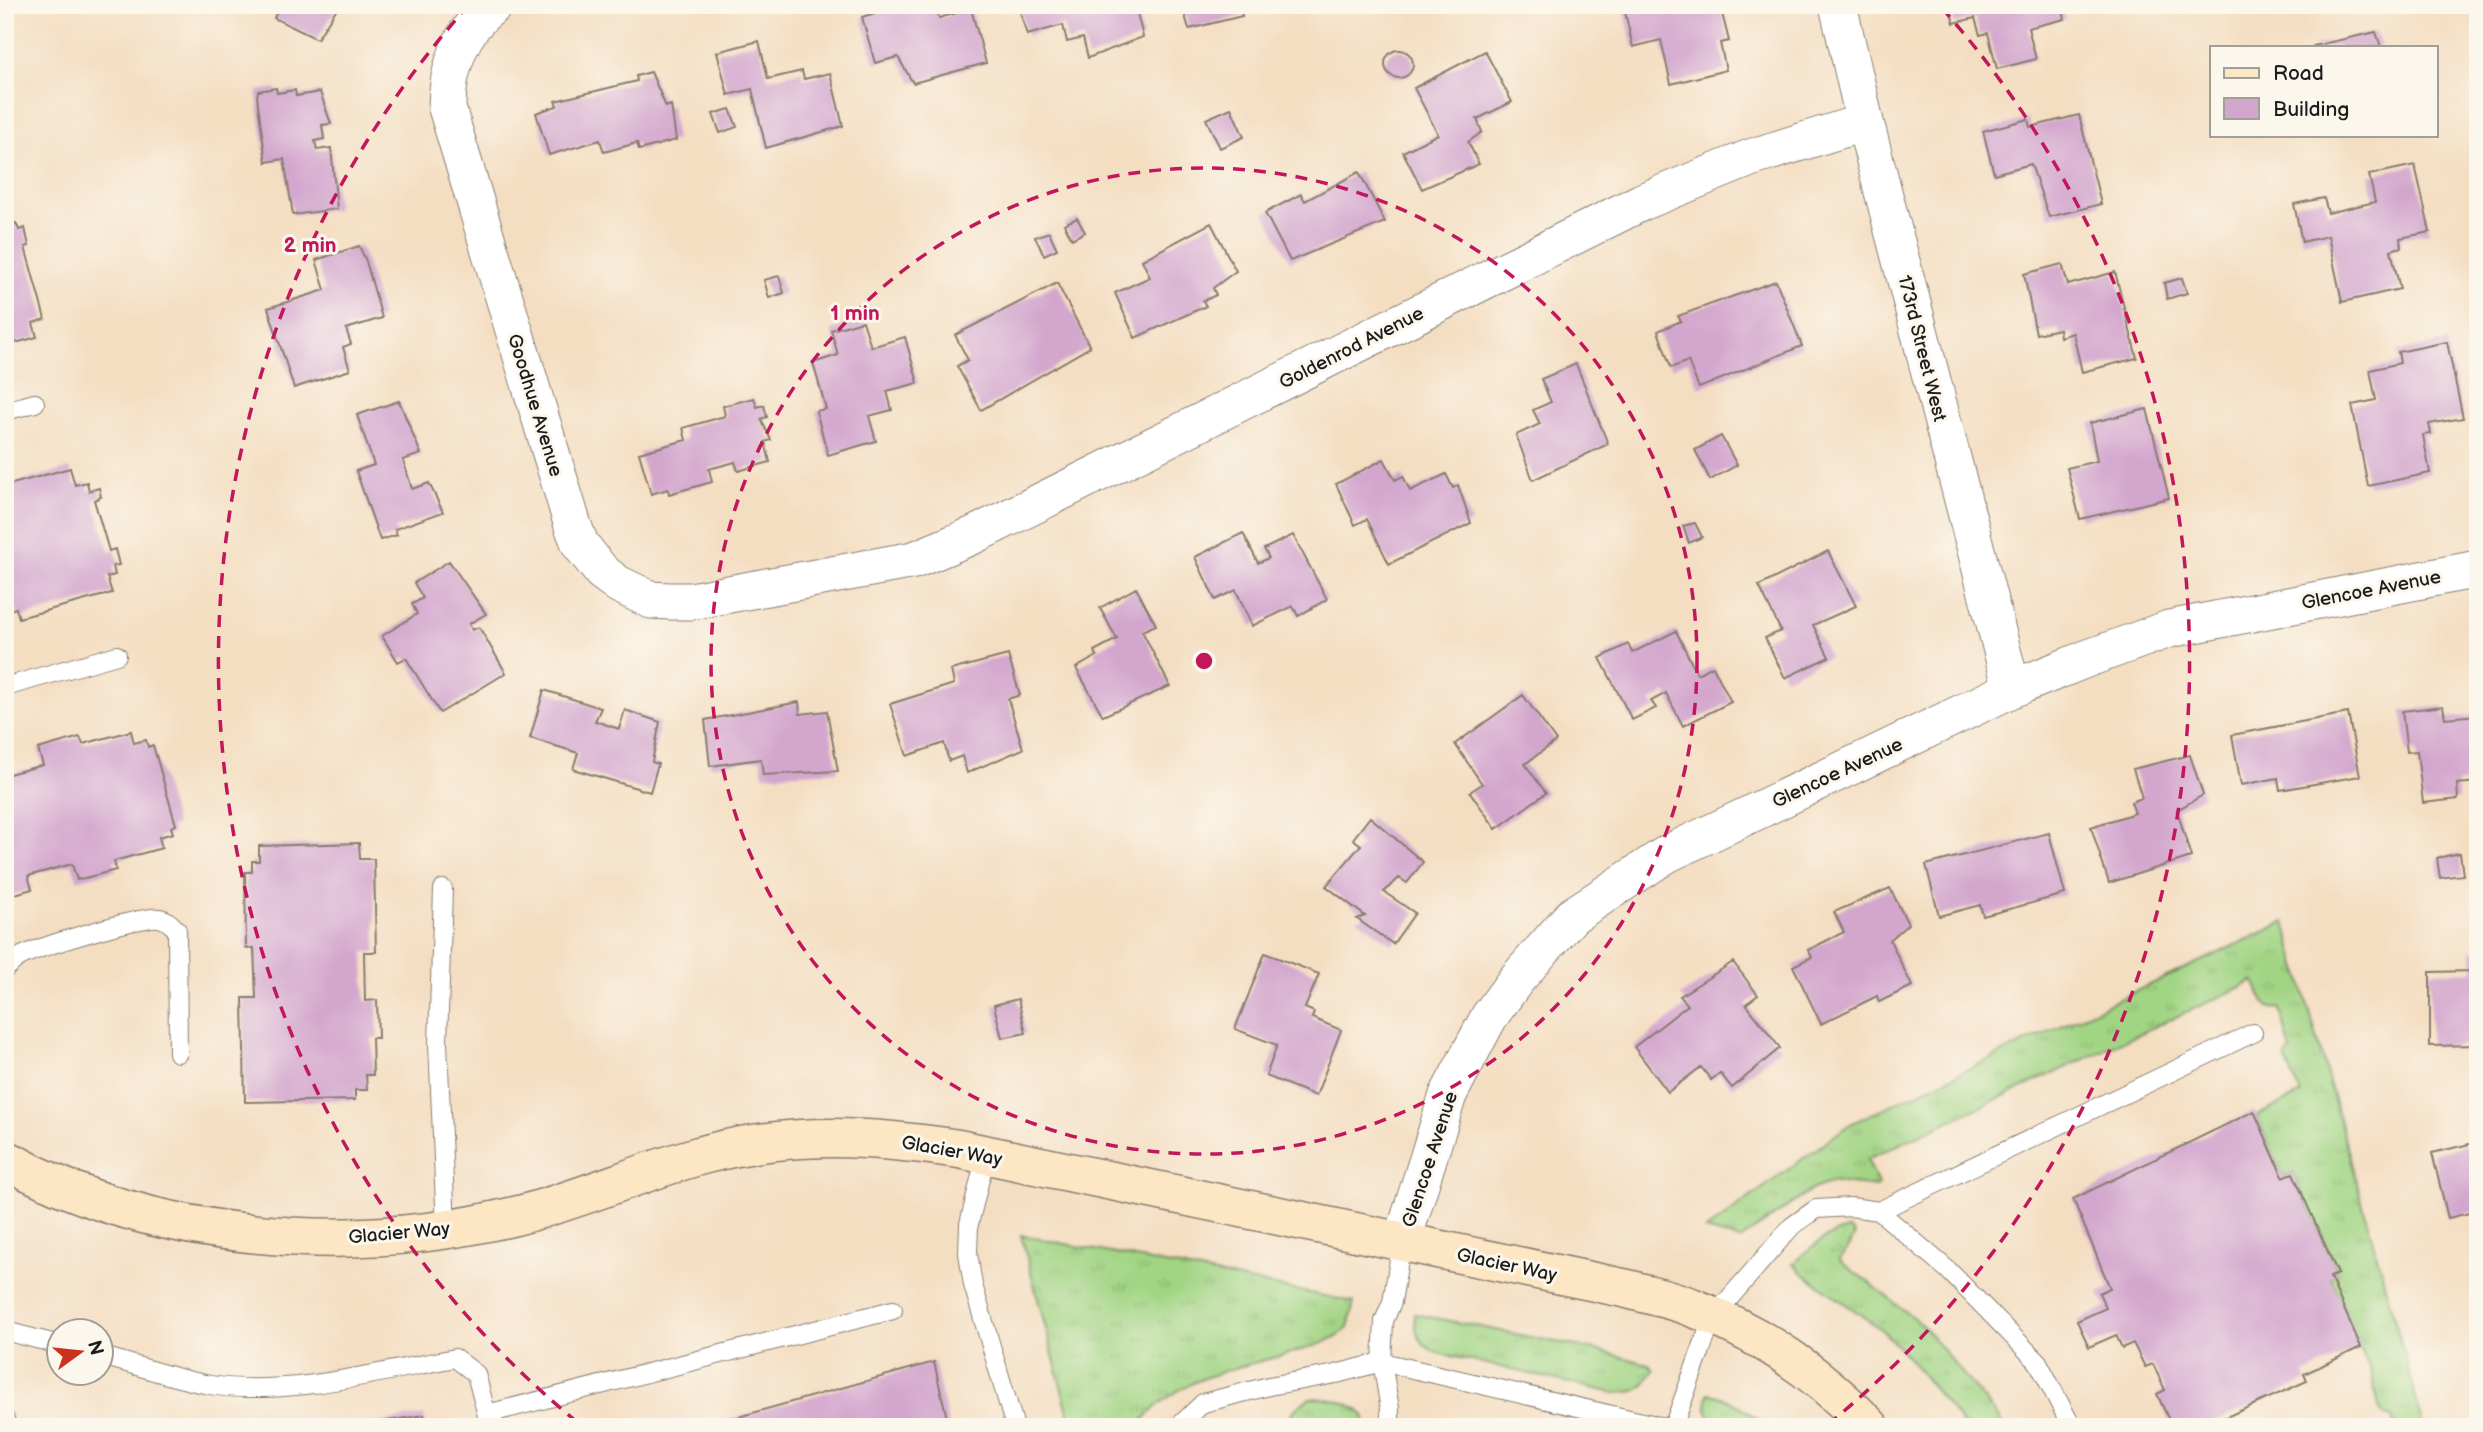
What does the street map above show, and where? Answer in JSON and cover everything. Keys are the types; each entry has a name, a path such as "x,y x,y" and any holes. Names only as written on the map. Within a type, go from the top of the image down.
{"street":[{"name":"Goodhue Avenue","path":"494,5 461,43 447,85 447,108 580,544 602,572 618,584 651,600 691,601 839,576"},
{"name":"173rd Street West","path":"1838,5 1865,122 2012,689"},
{"name":"Goldenrod Avenue","path":"839,576 914,560 974,535 1642,202 1750,158 1865,122"},
{"name":"Glencoe Avenue","path":"1402,1242 1448,1095 1489,1017 1516,979 1572,916 1667,854 2012,689 2169,629 2478,569"},
{"name":"Glacier Way","path":"5,1159 77,1193 153,1216 234,1230 312,1237 394,1235 446,1229 514,1217 666,1166 750,1145 790,1140 876,1138 986,1155 1628,1289 1690,1307 1748,1333 1798,1362 1847,1403 1870,1427"}],"lane":[{"path":"5,411 34,403"},
{"path":"5,687 117,655"},
{"path":"443,889 438,1043 446,1229"},
{"path":"5,969 18,958 53,944 118,925 157,917 167,920 177,930 177,1053"},
{"path":"1880,1211 2253,1033"},
{"path":"986,1155 970,1224 968,1253 973,1285 1015,1427"},
{"path":"1673,1427 1713,1317 1792,1226 1816,1209 1851,1207 1880,1211 1948,1270 2038,1362 2072,1427"},
{"path":"1390,1427 1390,1409 1382,1362 1384,1321 1392,1302 1402,1242"},
{"path":"116,1360 211,1385 253,1388 296,1385 455,1358 476,1374 489,1421 892,1310"},
{"path":"5,1331 46,1341"},
{"path":"1178,1427 1203,1403 1382,1362 1636,1423 1664,1427"},
{"path":"5,1419 7,1427"}],"green space":[{"path":"2285,922 2424,1427 2395,1427 2392,1417 2386,1417 2380,1410 2371,1373 2330,1277 2338,1274 2293,1173 2283,1177 2256,1116 2301,1094 2286,1060 2286,1056 2291,1052 2280,1008 2274,1009 2266,1005 2254,981 1867,1159 1878,1184 1876,1187 1833,1182 1813,1189 1740,1240 1706,1230 1850,1124"},
{"path":"1849,1229 1855,1235 1840,1259 1841,1262 1922,1325 2004,1427 1965,1427 1883,1331 1800,1271 1793,1263 1826,1238"},
{"path":"1021,1235 1354,1302 1348,1328 1318,1345 1204,1378 1168,1397 1152,1410 1138,1427 1072,1427"},
{"path":"1415,1314 1596,1350 1648,1364 1654,1370 1638,1389 1614,1393 1434,1352 1418,1336"},
{"path":"1708,1393 1739,1406 1767,1427 1716,1427 1707,1411"},
{"path":"1309,1398 1332,1400 1354,1407 1365,1417 1364,1427 1292,1427 1290,1417 1294,1410"}],"building":[{"path":"280,5 339,5 317,39 274,18"},
{"path":"901,5 910,5 912,11 936,5 939,18 971,9 986,63 913,83 898,57 875,63 862,17"},
{"path":"1018,5 1135,5 1143,37 1088,58 1083,38 1067,42 1063,25 1027,35"},
{"path":"1182,5 1248,6 1240,8 1242,16 1189,29"},
{"path":"1629,5 1720,5 1729,41 1720,43 1726,70 1671,84 1661,40 1633,47 1624,8"},
{"path":"1949,5 2062,5 2065,19 2028,28 2036,59 1997,69 1988,33 1980,35 1975,18 1954,23"},
{"path":"2376,32 2381,46 2313,46"},
{"path":"759,41 768,79 802,71 804,79 830,73 843,126 766,148 752,89 728,95 717,52"},
{"path":"1399,50 1409,54 1413,64 1409,74 1399,78 1389,74 1385,64 1389,54"},
{"path":"1485,51 1512,102 1477,119 1482,132 1468,142 1479,164 1422,189 1403,152 1438,134 1414,88"},
{"path":"651,72 666,107 671,105 676,140 639,150 637,143 604,152 600,140 549,155 536,113 557,106 555,101 637,81 636,76"},
{"path":"276,88 277,93 295,90 296,96 320,92 331,124 322,125 324,139 315,141 317,150 331,148 337,209 293,215 284,159 266,162 257,97 258,91"},
{"path":"1231,108 1244,137 1220,148 1206,119"},
{"path":"730,109 737,127 720,133 713,114"},
{"path":"2079,115 2101,204 2049,217 2031,164 1994,174 1983,131 2028,119 2030,127"},
{"path":"2415,165 2430,232 2400,238 2401,247 2391,250 2400,289 2342,302 2328,236 2302,242 2294,204 2324,198 2328,213 2375,202 2369,175"},
{"path":"1359,172 1385,222 1290,261 1265,213 1301,194 1305,201"},
{"path":"1077,218 1085,232 1072,239 1064,224"},
{"path":"16,223 19,230 25,228 29,246 25,247 45,319 33,323 37,337 5,346 5,227"},
{"path":"1211,223 1236,271 1213,288 1216,295 1203,301 1206,306 1135,338 1115,293 1150,277 1142,260"},
{"path":"1049,232 1057,249 1044,255 1035,237"},
{"path":"359,246 366,261 382,318 346,329 351,344 343,347 350,370 294,388 268,308 325,290 316,260"},
{"path":"2062,264 2068,285 2115,272 2137,358 2082,372 2073,333 2060,337 2059,329 2036,334 2024,274"},
{"path":"779,276 784,293 769,298 764,280"},
{"path":"2182,278 2187,293 2167,299 2164,283"},
{"path":"1776,281 1802,346 1699,388 1688,361 1671,368 1658,331 1681,321 1678,316"},
{"path":"1057,283 1090,347 981,410 957,366 968,360 955,335"},
{"path":"863,321 871,347 905,337 918,383 887,391 892,410 869,416 876,441 828,455 816,411 826,409 813,363 838,355 831,330"},
{"path":"2447,342 2463,418 2429,424 2431,434 2423,435 2430,473 2368,486 2352,405 2376,400 2370,370 2400,363 2398,352"},
{"path":"1576,364 1608,444 1533,480 1516,435 1540,424 1533,410 1551,402 1541,379"},
{"path":"754,398 757,407 764,405 767,417 761,419 771,440 765,442 770,462 738,471 735,462 709,469 712,482 669,494 668,489 651,494 639,453 686,440 683,428 725,416 723,406"},
{"path":"399,401 421,454 403,460 412,489 429,483 443,512 395,529 397,535 380,540 356,471 374,465 357,415"},
{"path":"2147,409 2169,498 2080,519 2067,468 2097,461 2090,423"},
{"path":"1721,436 1737,465 1710,480 1695,450"},
{"path":"1384,459 1395,480 1403,476 1410,491 1446,474 1453,488 1458,485 1471,523 1389,564 1367,519 1355,525 1336,484"},
{"path":"70,468 75,485 87,482 89,491 99,488 101,497 94,500 109,551 115,549 119,565 113,566 115,575 107,577 112,593 19,618 16,608 5,611 5,486"},
{"path":"1695,523 1702,537 1689,543 1683,526"},
{"path":"1243,533 1258,563 1269,558 1264,549 1293,535 1327,599 1298,616 1293,606 1252,626 1236,590 1215,600 1195,557"},
{"path":"1828,551 1856,606 1813,625 1829,657 1785,678 1765,638 1781,631 1759,586"},
{"path":"449,561 486,614 469,624 472,630 479,627 506,673 440,713 406,658 398,662 382,636 417,614 412,604 423,598 414,583"},
{"path":"1136,588 1156,625 1142,631 1170,686 1103,716 1076,668 1097,656 1094,651 1117,639 1100,608"},
{"path":"1676,631 1697,674 1713,666 1731,702 1683,726 1666,693 1651,701 1656,708 1632,720 1600,658 1628,644 1632,653"},
{"path":"1008,655 1020,695 1008,699 1023,749 967,773 962,756 949,761 944,743 907,756 890,704 954,684 951,670"},
{"path":"544,690 601,708 595,721 619,729 625,710 660,722 652,762 658,764 650,792 573,769 578,753 530,738"},
{"path":"1523,695 1556,741 1525,764 1546,793 1496,829 1470,792 1482,784 1455,744"},
{"path":"799,702 800,714 827,711 838,771 763,775 761,759 710,766 705,720"},
{"path":"2443,706 2445,718 2478,715 2478,782 2457,784 2458,799 2423,803 2417,751 2407,752 2402,711"},
{"path":"2348,713 2360,776 2280,790 2278,778 2241,785 2232,735"},
{"path":"131,731 134,743 146,740 148,747 153,745 176,825 171,827 173,833 159,837 162,848 114,861 116,870 77,880 72,864 28,876 32,889 5,897 5,775 43,765 38,749 80,737 83,744"},
{"path":"2190,755 2203,795 2177,810 2191,857 2109,883 2091,827 2135,813 2131,802 2142,798 2133,769"},
{"path":"1370,817 1423,862 1407,883 1399,878 1384,892 1415,913 1393,944 1357,919 1365,916 1326,886 1361,845 1353,839"},
{"path":"2049,833 2065,894 1983,916 1980,905 1939,916 1926,865"},
{"path":"359,843 360,859 374,859 376,952 364,952 365,1001 377,1000 378,1038 372,1038 373,1075 366,1075 367,1090 355,1090 355,1100 245,1102 243,998 256,998 254,948 246,948 245,872 252,872 252,861 259,861 259,846"},
{"path":"2460,853 2463,875 2440,878 2437,858"},
{"path":"1890,888 1908,924 1890,940 1912,986 1879,1002 1877,996 1821,1024 1793,966 1812,957 1808,950 1844,932 1834,912"},
{"path":"2472,950 2478,950 2478,1045 2430,1046 2430,972 2474,971"},
{"path":"1265,953 1319,974 1305,1008 1314,1012 1312,1018 1341,1030 1316,1096 1266,1076 1277,1045 1235,1029"},
{"path":"1733,962 1758,995 1746,1004 1780,1048 1732,1088 1720,1073 1711,1080 1701,1067 1668,1092 1634,1047 1688,1005 1680,996"},
{"path":"1018,999 1026,1033 1002,1038 994,1005"},
{"path":"2254,1111 2283,1177 2293,1173 2338,1274 2330,1277 2361,1347 2304,1374 2307,1381 2204,1427 2172,1427 2157,1394 2165,1390 2153,1364 2145,1367 2133,1343 2122,1348 2116,1335 2089,1347 2077,1321 2106,1308 2099,1293 2110,1288 2073,1199"},
{"path":"2478,1142 2478,1211 2448,1218 2432,1153"},
{"path":"934,1362 949,1427 706,1427 706,1426"},
{"path":"424,1415 426,1427 363,1427 363,1425"}]}
